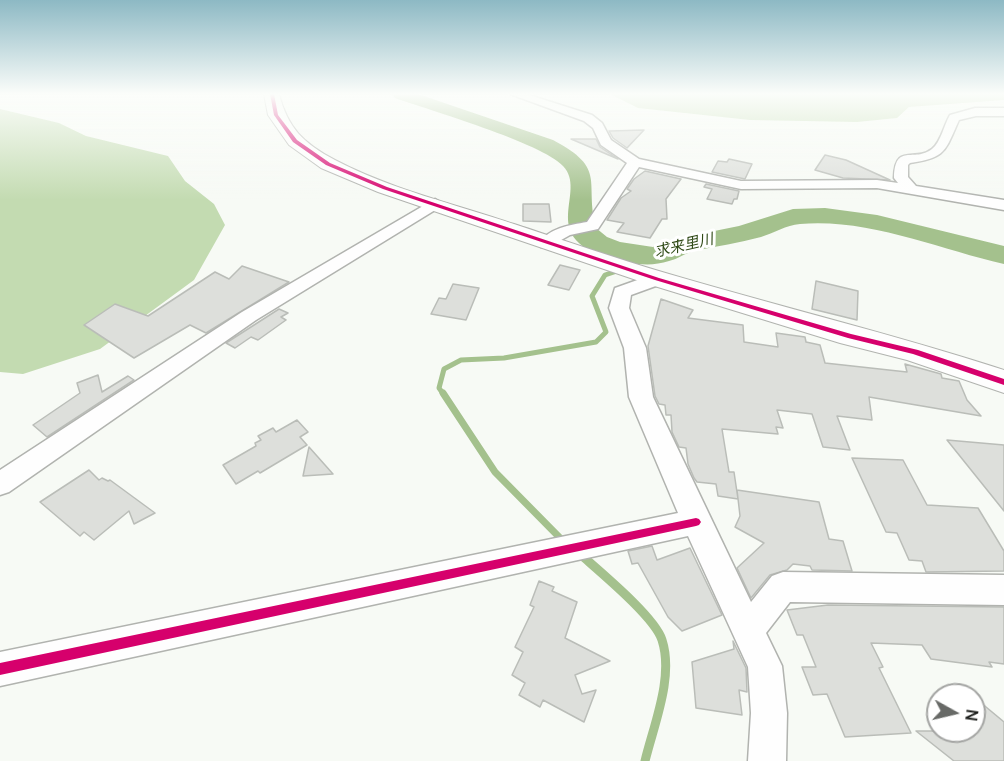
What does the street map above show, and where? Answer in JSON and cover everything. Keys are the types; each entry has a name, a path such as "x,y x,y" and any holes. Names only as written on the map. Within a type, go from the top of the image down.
{"street":[{"path":"287,130 295,141 328,164 385,188 650,277 915,352 1004,382"},
{"path":"600,130 606,142 635,162 741,185 843,183 909,187 1004,205"},
{"path":"909,187 901,178 901,165 906,159 934,156 942,149 950,130"},
{"path":"547,243 565,231 592,226 635,162"},
{"path":"0,484 249,316 435,204"},
{"path":"650,277 622,292 619,308 636,348 641,397 696,522 765,666 769,713 767,761"},
{"path":"0,669 696,522"},
{"path":"749,629 783,587 1004,590"}],"green space":[{"path":"0,130 73,130 86,136 168,156 185,181 214,204 225,225 194,280 100,349 23,374 0,372"}],"building":[{"path":"644,130 627,148 613,138 609,131"},
{"path":"571,139 596,139 600,147 618,159"},
{"path":"825,155 846,160 890,180 843,178 815,170"},
{"path":"729,159 752,164 745,179 712,172 718,161 727,162"},
{"path":"645,171 681,179 666,199 667,219 662,219 650,238 617,232 624,223 607,220 621,198 631,191 627,189 634,179"},
{"path":"706,184 739,191 737,199 734,199 732,204 707,199 712,189 704,187"},
{"path":"523,204 549,204 551,222 523,221"},
{"path":"560,265 580,270 569,290 548,285"},
{"path":"242,266 289,282 206,333 190,325 134,358 84,325 115,304 148,316 215,272 229,279"},
{"path":"816,281 858,291 857,320 812,309"},
{"path":"453,284 479,288 466,320 431,314 439,298 446,299"},
{"path":"661,299 693,310 688,318 743,325 744,342 778,347 776,333 805,337 806,342 820,345 825,363 907,372 905,364 941,374 942,378 959,381 967,400 981,416 869,397 872,420 837,416 850,450 823,447 812,414 777,410 783,428 776,427 778,434 722,429 729,472 734,472 738,499 718,496 716,484 697,482 694,478 688,464 686,448 679,447 672,432 671,415 666,415 665,405 659,404 655,396 648,346"},
{"path":"279,309 288,313 281,317 286,320 258,340 251,337 235,348 226,343"},
{"path":"98,375 102,392 128,376 134,380 47,437 33,425 80,393 77,383"},
{"path":"297,420 308,432 300,437 307,445 260,473 258,471 236,484 223,465 256,446 255,443 261,440 258,436 273,428 276,432"},
{"path":"947,440 1004,445 1004,511"},
{"path":"309,447 333,474 303,476"},
{"path":"852,458 903,460 927,505 978,508 1004,551 1004,571 926,572 922,561 909,560 897,533 886,532"},
{"path":"89,470 99,480 102,478 110,480 155,513 134,524 129,511 94,540 84,532 80,536 40,502"},
{"path":"737,490 819,502 829,539 843,541 852,571 812,570 810,566 793,564 787,570 770,575 751,598 737,568 764,543 735,527 740,516"},
{"path":"652,546 657,560 690,548 722,615 682,631 668,617 638,563 632,564 628,551"},
{"path":"539,581 554,587 552,591 577,602 565,638 610,661 575,675 582,694 596,690 584,722 543,700 540,707 519,695 525,683 512,675 523,652 515,647 534,607 530,605"},
{"path":"828,605 1004,607 1004,664 989,662 992,667 931,659 922,645 871,643 883,667 879,668 911,733 845,737 827,694 813,695 802,667 816,667 803,635 797,635 787,610"},
{"path":"733,641 746,668 747,692 739,690 742,715 696,708 692,662 734,649"},
{"path":"986,707 1004,722 1004,761 954,761 931,743 986,743"},
{"path":"916,731 926,731 926,739"}],"waterway":[{"name":"求来里川","path":"501,130 545,145 574,165 580,178 580,219 583,228 588,236 597,243 617,251 641,256 655,256 680,246 747,232 793,217 825,216 877,223 1004,255"},
{"path":"629,266 656,256"},
{"path":"444,395 439,388 444,369 461,360 504,358 596,342 606,332 592,296 605,275 620,270"},
{"path":"443,393 495,472 563,541"},
{"path":"578,553 581,556"},
{"path":"580,554 638,607 649,619 662,640 666,669 664,685 645,761"}],"cycle path":[{"path":"287,130 295,141 328,164 385,188 657,279 850,336 915,352 1004,382"},
{"path":"0,669 696,522"}]}
